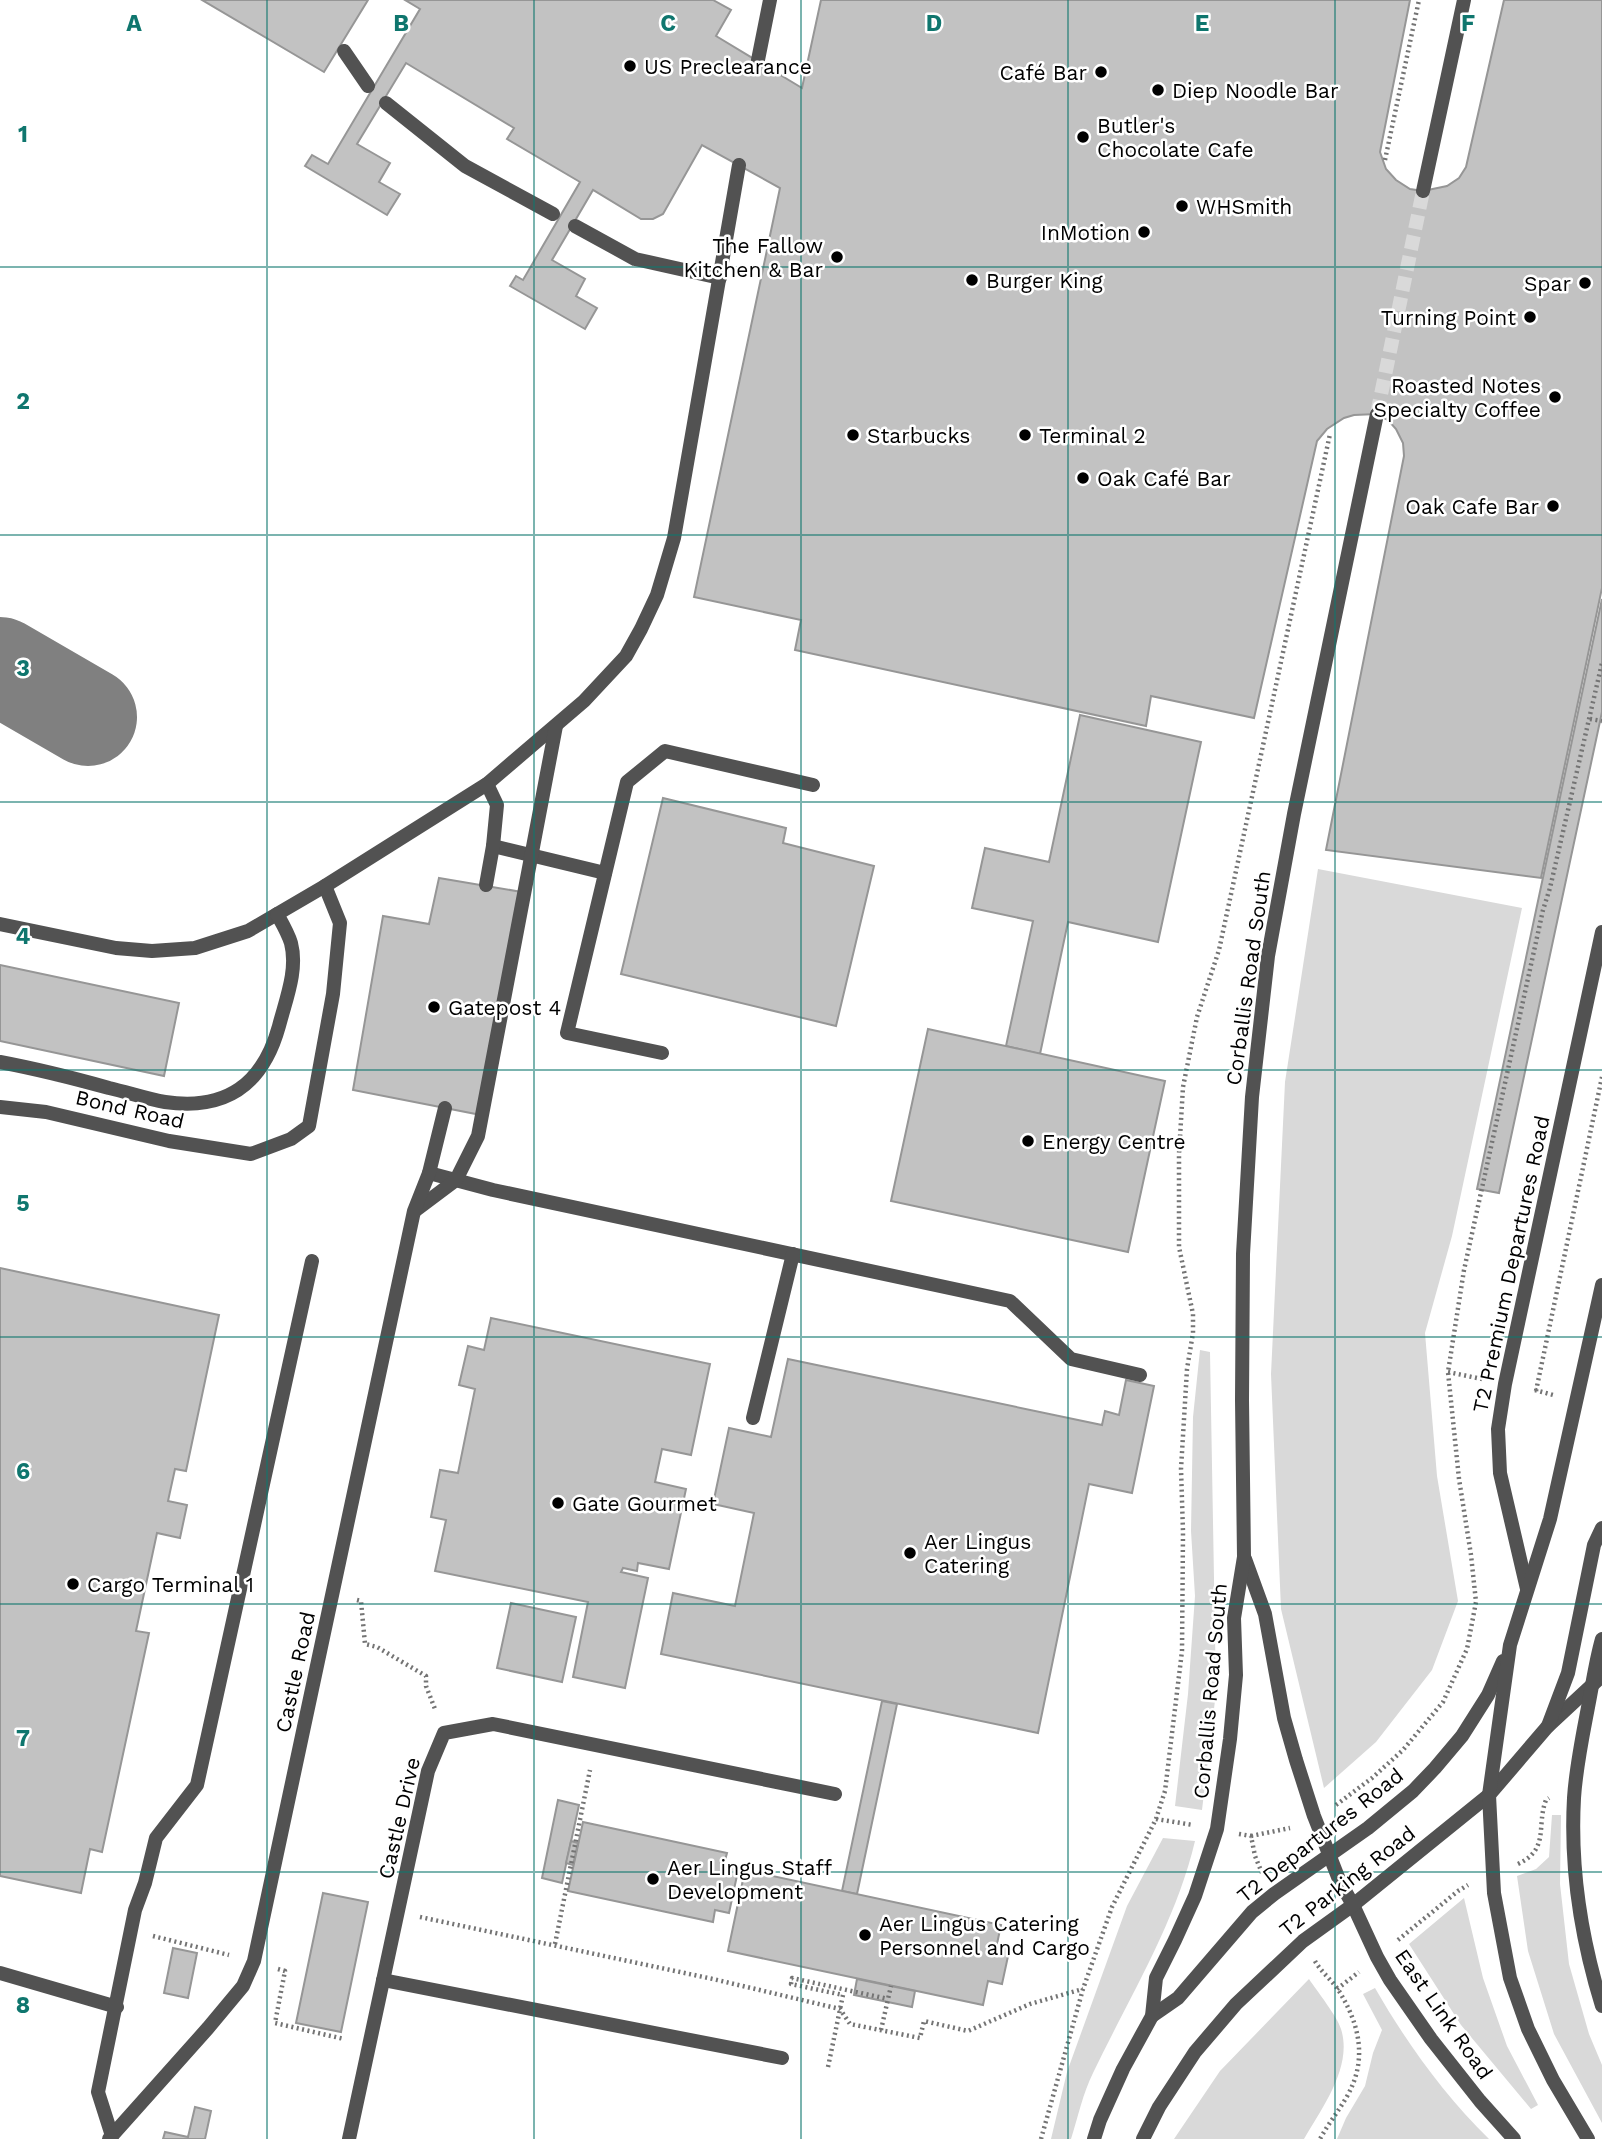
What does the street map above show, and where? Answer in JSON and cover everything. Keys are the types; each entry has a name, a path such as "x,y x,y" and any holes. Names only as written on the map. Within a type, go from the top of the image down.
{"street":[{"path":"758,60 770,0"},
{"path":"1423,191 1464,0"},
{"path":"344,51 368,86"},
{"path":"386,103 465,166 553,214"},
{"path":"0,924 117,948 152,951 195,948 248,931 326,886 487,784 584,701 626,656 657,595 674,538 739,165"},
{"path":"575,226 635,259 720,278"},
{"name":"Corballis Road South","path":"1094,2139 1123,2069 1152,2016 1156,1979 1195,1895 1217,1829 1230,1739 1236,1675 1234,1618 1244,1557 1243,1254 1252,1097 1268,956 1294,814 1377,414"},
{"path":"414,1211 456,1180 478,1136 555,726"},
{"path":"662,1053 567,1033 627,782 665,751 813,785"},
{"path":"486,885 497,805 487,784"},
{"path":"493,846 606,873"},
{"name":"Bond Road","path":"0,1107 46,1112 169,1141 251,1154 292,1139 309,1126 333,994 341,923 326,886"},
{"path":"0,1062 165,1102 199,1104 224,1098 245,1087 259,1072 273,1047 291,980 294,960 290,940 277,914"},
{"name":"T2 Premium Departures Road","path":"1527,1590 1500,1473 1498,1429 1602,932"},
{"name":"Castle Road","path":"111,2137 243,1986 254,1961 414,1211 429,1172 445,1108"},
{"path":"429,1172 493,1190 1010,1301 1071,1359 1140,1375"},
{"path":"753,1418 793,1254"},
{"name":"Castle Road","path":"111,2137 98,2092 135,1910 156,1838 197,1785 312,1261"},
{"path":"1588,2139 1553,2080 1528,2029 1510,1978 1494,1893 1489,1795 1510,1645 1550,1519 1602,1285"},
{"path":"1548,1726 1568,1673 1594,1545 1602,1528"},
{"name":"Corballis Road South","path":"1244,1557 1265,1614 1284,1718 1296,1760 1329,1856 1353,1905"},
{"path":"1602,1639 1582,1738 1574,1797 1574,1869 1581,1921 1602,2006"},
{"name":"T2 Departures Road","path":"1152,2016 1178,1998 1252,1912 1386,1813 1435,1768 1462,1736 1488,1695 1510,1645"},
{"name":"T2 Parking Road","path":"1143,2139 1159,2107 1195,2052 1237,2004 1288,1953 1353,1905 1489,1795 1548,1726 1602,1676"},
{"path":"444,1733 493,1724 835,1794"},
{"name":"Castle Drive","path":"349,2139 428,1771 444,1733"},
{"name":"East Link Road","path":"1353,1905 1377,1958 1424,2029 1480,2101 1514,2139"},
{"path":"0,1973 117,2007"},
{"path":"383,1980 782,2058"}],"path":[{"path":"1385,160 1419,0"},
{"path":"1041,2139 1083,1989 1112,1907 1156,1819 1164,1791 1182,1651 1181,1469 1187,1369 1193,1334 1193,1314 1179,1247 1183,1087 1197,1017 1219,950 1330,435"},
{"path":"1333,1808 1372,1778 1411,1740 1443,1702 1467,1649 1476,1602 1448,1372 1464,1270 1543,910 1602,663"},
{"path":"1590,719 1602,721"},
{"path":"1536,1391 1602,1077"},
{"path":"334,1594 361,1601 365,1644 377,1647 426,1676 426,1686 444,1733"},
{"path":"555,1944 595,1745"},
{"path":"1514,1866 1534,1854 1540,1842 1543,1808 1546,1800 1551,1797"},
{"path":"1251,1836 1290,1828"},
{"path":"1394,1943 1468,1885"},
{"path":"399,1912 555,1944 839,2009 850,2024 920,2038 924,2021 968,2031 1030,2004 1083,1989"},
{"path":"131,1931 254,1961 285,1972 275,2023 369,2045"},
{"path":"1318,1966 1338,1989 1356,2021 1360,2046 1356,2073 1348,2095 1320,2139"},
{"path":"1338,1989 1357,1973"},
{"path":"828,2067 843,1995 791,1984 792,1978 888,1999"},
{"path":"881,2030 891,1986"}],"shaded area":[{"path":"1318,869 1522,908 1452,1236 1425,1333 1437,1476 1458,1601 1432,1670 1376,1742 1324,1788 1281,1609 1271,1374 1285,1082"},
{"path":"1200,1350 1210,1352 1216,1692 1202,1810 1175,1806 1188,1694 1195,1596 1191,1531 1193,1417"},
{"path":"1552,1815 1561,1815 1560,1884 1569,1964 1589,2034 1602,2065 1602,2123 1554,2034 1528,1951 1517,1876 1536,1869 1549,1857"},
{"path":"1163,1838 1195,1841 1176,1901 1089,2081 1071,2139 1051,2139 1067,2072 1127,1906"},
{"path":"1464,1898 1483,1978 1507,2046 1538,2105 1531,2109 1461,2025 1409,1944"},
{"path":"1309,1979 1339,2024 1344,2043 1343,2058 1334,2087 1304,2139 1174,2139 1220,2071"},
{"path":"1375,1988 1427,2067 1489,2139 1337,2139 1365,2086 1382,2030 1363,1994"}],"building":[{"path":"202,0 368,0 324,72"},
{"name":"Terminal 2","path":"405,0 713,0 731,10 716,36 802,88 821,0 1410,0 1380,152 1386,169 1396,180 1410,189 1423,191 1447,186 1459,178 1466,167 1504,0 1602,0 1602,588 1541,878 1326,850 1404,456 1403,443 1396,429 1388,420 1377,414 1344,418 1327,429 1317,441 1254,718 1151,696 1146,726 795,650 801,620 694,597 780,188 702,145 663,214 653,219 641,219 593,190 552,260 585,279 576,296 597,308 585,329 510,286 516,276 523,280 580,182 507,139 514,128 406,63 357,144 390,163 379,182 400,194 387,215 305,166 312,155 328,164 420,9"},
{"path":"1602,599 1602,712 1499,1193 1477,1189"},
{"path":"1080,715 1201,742 1158,942 1068,922 1040,1054 1006,1046 1033,921 972,908 985,848 1049,862"},
{"path":"663,798 786,828 783,843 874,866 836,1026 621,974"},
{"name":"Gatepost 4","path":"439,878 522,892 481,1115 353,1090 383,916 429,924"},
{"path":"0,965 179,1003 164,1076 0,1041"},
{"name":"Energy Centre","path":"928,1029 1165,1081 1128,1252 891,1201"},
{"name":"Cargo Terminal 1","path":"0,1268 219,1315 186,1471 175,1469 168,1501 187,1505 180,1538 157,1533 136,1631 149,1633 102,1852 90,1849 81,1893 0,1876"},
{"name":"Gate Gourmet","path":"491,1318 710,1364 691,1455 662,1449 655,1482 686,1489 669,1569 638,1563 637,1571 623,1568 621,1572 648,1578 625,1688 573,1677 588,1602 435,1571 446,1520 431,1517 440,1470 458,1473 475,1389 459,1385 468,1346 484,1350"},
{"name":"Aer Lingus Catering","path":"788,1359 1102,1425 1105,1411 1119,1415 1126,1380 1154,1386 1132,1493 1089,1484 1038,1733 661,1654 673,1593 735,1606 754,1513 713,1504 729,1428 771,1437"},
{"path":"511,1603 576,1617 562,1682 497,1668"},
{"path":"882,1701 897,1704 857,1894 842,1891"},
{"path":"558,1800 579,1805 562,1883 542,1878"},
{"name":"Aer Lingus Staff Development","path":"583,1822 727,1853 724,1864 739,1866 729,1913 715,1910 713,1922 568,1891"},
{"path":"571,1841 578,1843 573,1865 566,1863"},
{"name":"Aer Lingus Catering Personnel and Cargo","path":"745,1870 1001,1925 997,1944 1010,1947 1002,1984 988,1981 983,2005 728,1951"},
{"path":"323,1893 368,1902 341,2032 296,2023"},
{"path":"173,1948 197,1953 188,1998 164,1993"},
{"path":"857,1979 915,1991 912,2007 854,1995"},
{"path":"195,2107 211,2111 205,2139 163,2139 165,2132 188,2137"}],"taxiway":[{"path":"0,666 88,717"}],"tunnel":[{"path":"1377,414 1423,191"}],"place":[{"name":"US Preclearance","path":"630,66"},
{"name":"Café Bar","path":"1101,72"},
{"name":"Diep Noodle Bar","path":"1158,90"},
{"name":"Butler's Chocolate Cafe","path":"1083,137"},
{"name":"WHSmith","path":"1182,206"},
{"name":"InMotion","path":"1144,232"},
{"name":"The Fallow Kitchen & Bar","path":"837,257"},
{"name":"Burger King","path":"972,280"},
{"name":"Spar","path":"1585,283"},
{"name":"Turning Point","path":"1530,317"},
{"name":"Roasted Notes Specialty Coffee","path":"1555,397"},
{"name":"Starbucks","path":"853,435"},
{"name":"Terminal 2","path":"1025,435"},
{"name":"Oak Café Bar","path":"1083,478"},
{"name":"Oak Cafe Bar","path":"1553,506"},
{"name":"Gatepost 4","path":"434,1007"},
{"name":"Energy Centre","path":"1028,1141"},
{"name":"Gate Gourmet","path":"558,1503"},
{"name":"Aer Lingus Catering","path":"910,1553"},
{"name":"Cargo Terminal 1","path":"73,1584"},
{"name":"Aer Lingus Staff Development","path":"653,1879"},
{"name":"Aer Lingus Catering Personnel and Cargo","path":"865,1935"}]}
